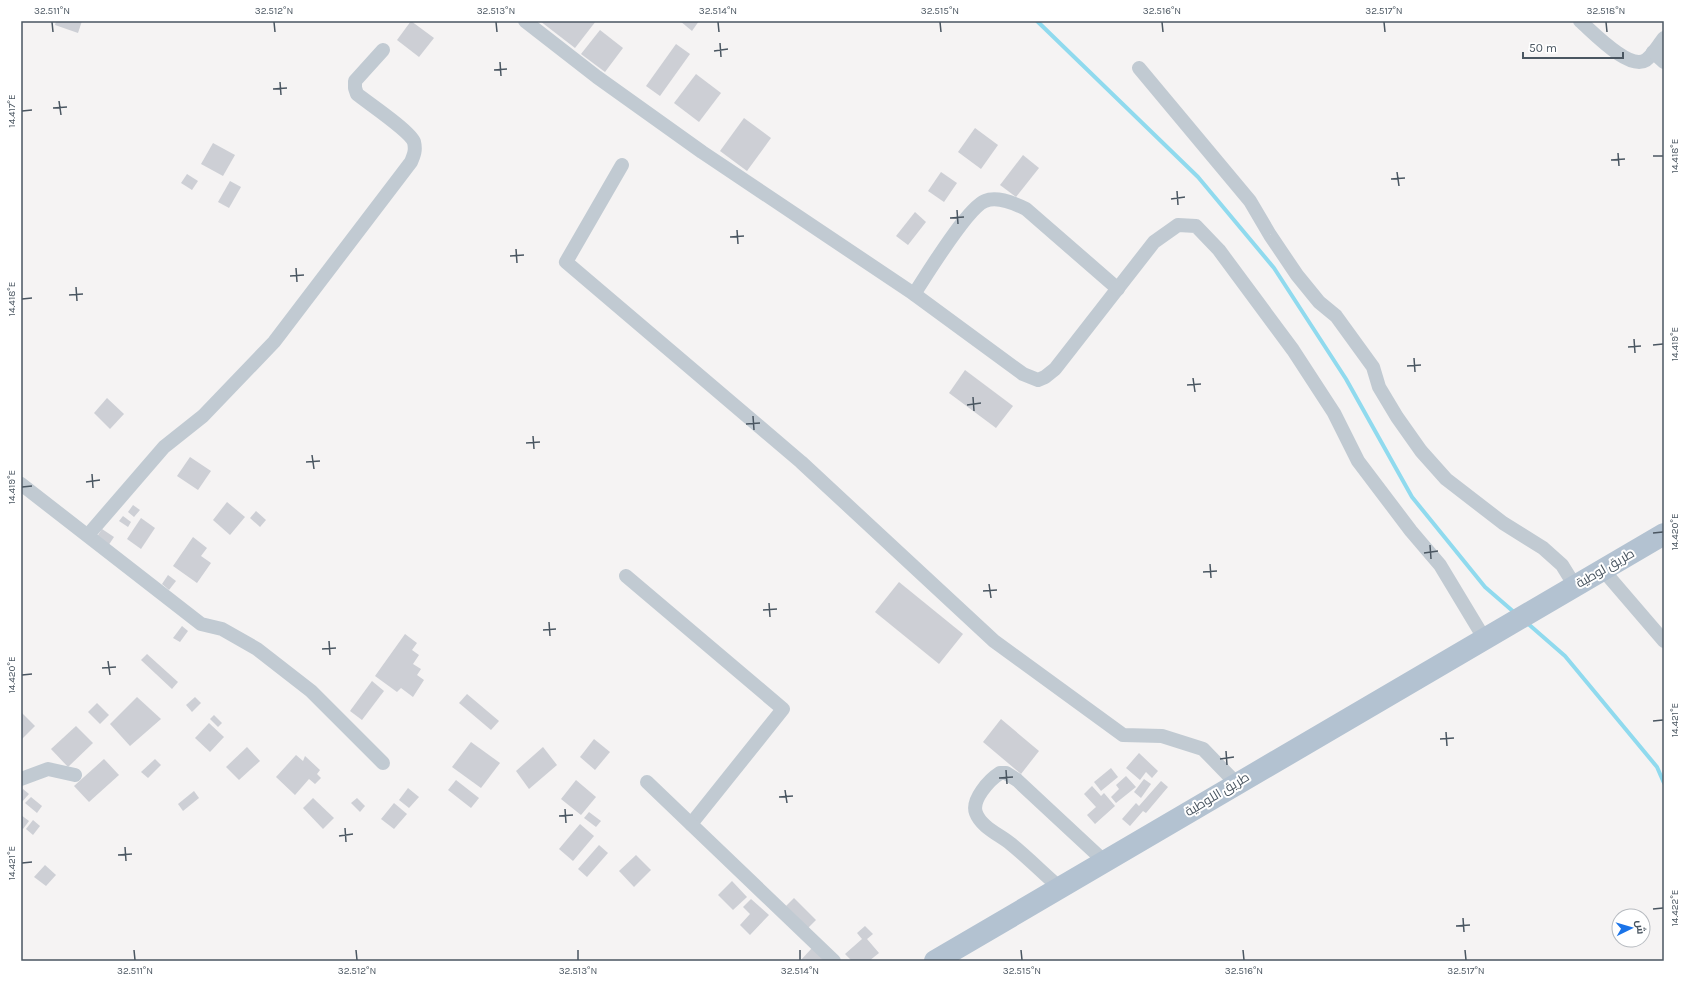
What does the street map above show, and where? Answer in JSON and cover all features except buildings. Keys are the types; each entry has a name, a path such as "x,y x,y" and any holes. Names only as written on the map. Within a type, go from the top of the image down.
{"main road":[{"name":"طريق لوطية","path":"1492,634 1664,534"},
{"name":"طريق اللوطية","path":"935,961 1492,634"}],"street":[{"path":"526,21 597,77 702,152 914,294 1001,360 1023,374 1038,380 1045,377 1055,369 1154,242 1178,225 1196,226 1219,250 1293,350 1334,413 1358,461 1492,634"},
{"path":"1580,21 1617,53 1630,61 1639,62 1647,59 1664,38"},
{"path":"88,535 164,447 203,416 274,342 411,162 416,150 413,140 401,128 357,94 355,88 355,81 383,50"},
{"path":"1653,52 1664,62"},
{"path":"1139,68 1250,201 1270,235 1297,275 1319,302 1336,316 1373,367 1379,387 1397,418 1421,451 1446,479 1503,523 1543,548 1562,565 1575,586"},
{"path":"622,165 566,262 801,462 994,641 1122,735 1162,736 1203,748 1236,783"},
{"path":"914,294 948,242 969,216 983,201 992,199 1015,203 1026,209 1118,289"},
{"path":"21,484 52,510 88,535 201,624 222,629 257,649 310,691 383,763"},
{"path":"1603,570 1664,641"},
{"path":"626,576 783,709 691,824"},
{"path":"21,779 48,769 75,775"},
{"path":"1059,887 1011,843 986,825 977,815 975,808 978,797 1000,773 1006,773 1017,780 1104,861"},
{"path":"647,782 834,961"}],"waterway":[{"path":"1037,21 1198,177 1274,268 1346,379 1412,497 1485,587 1515,613"},
{"path":"1526,622 1565,656 1657,767 1664,783"}]}
